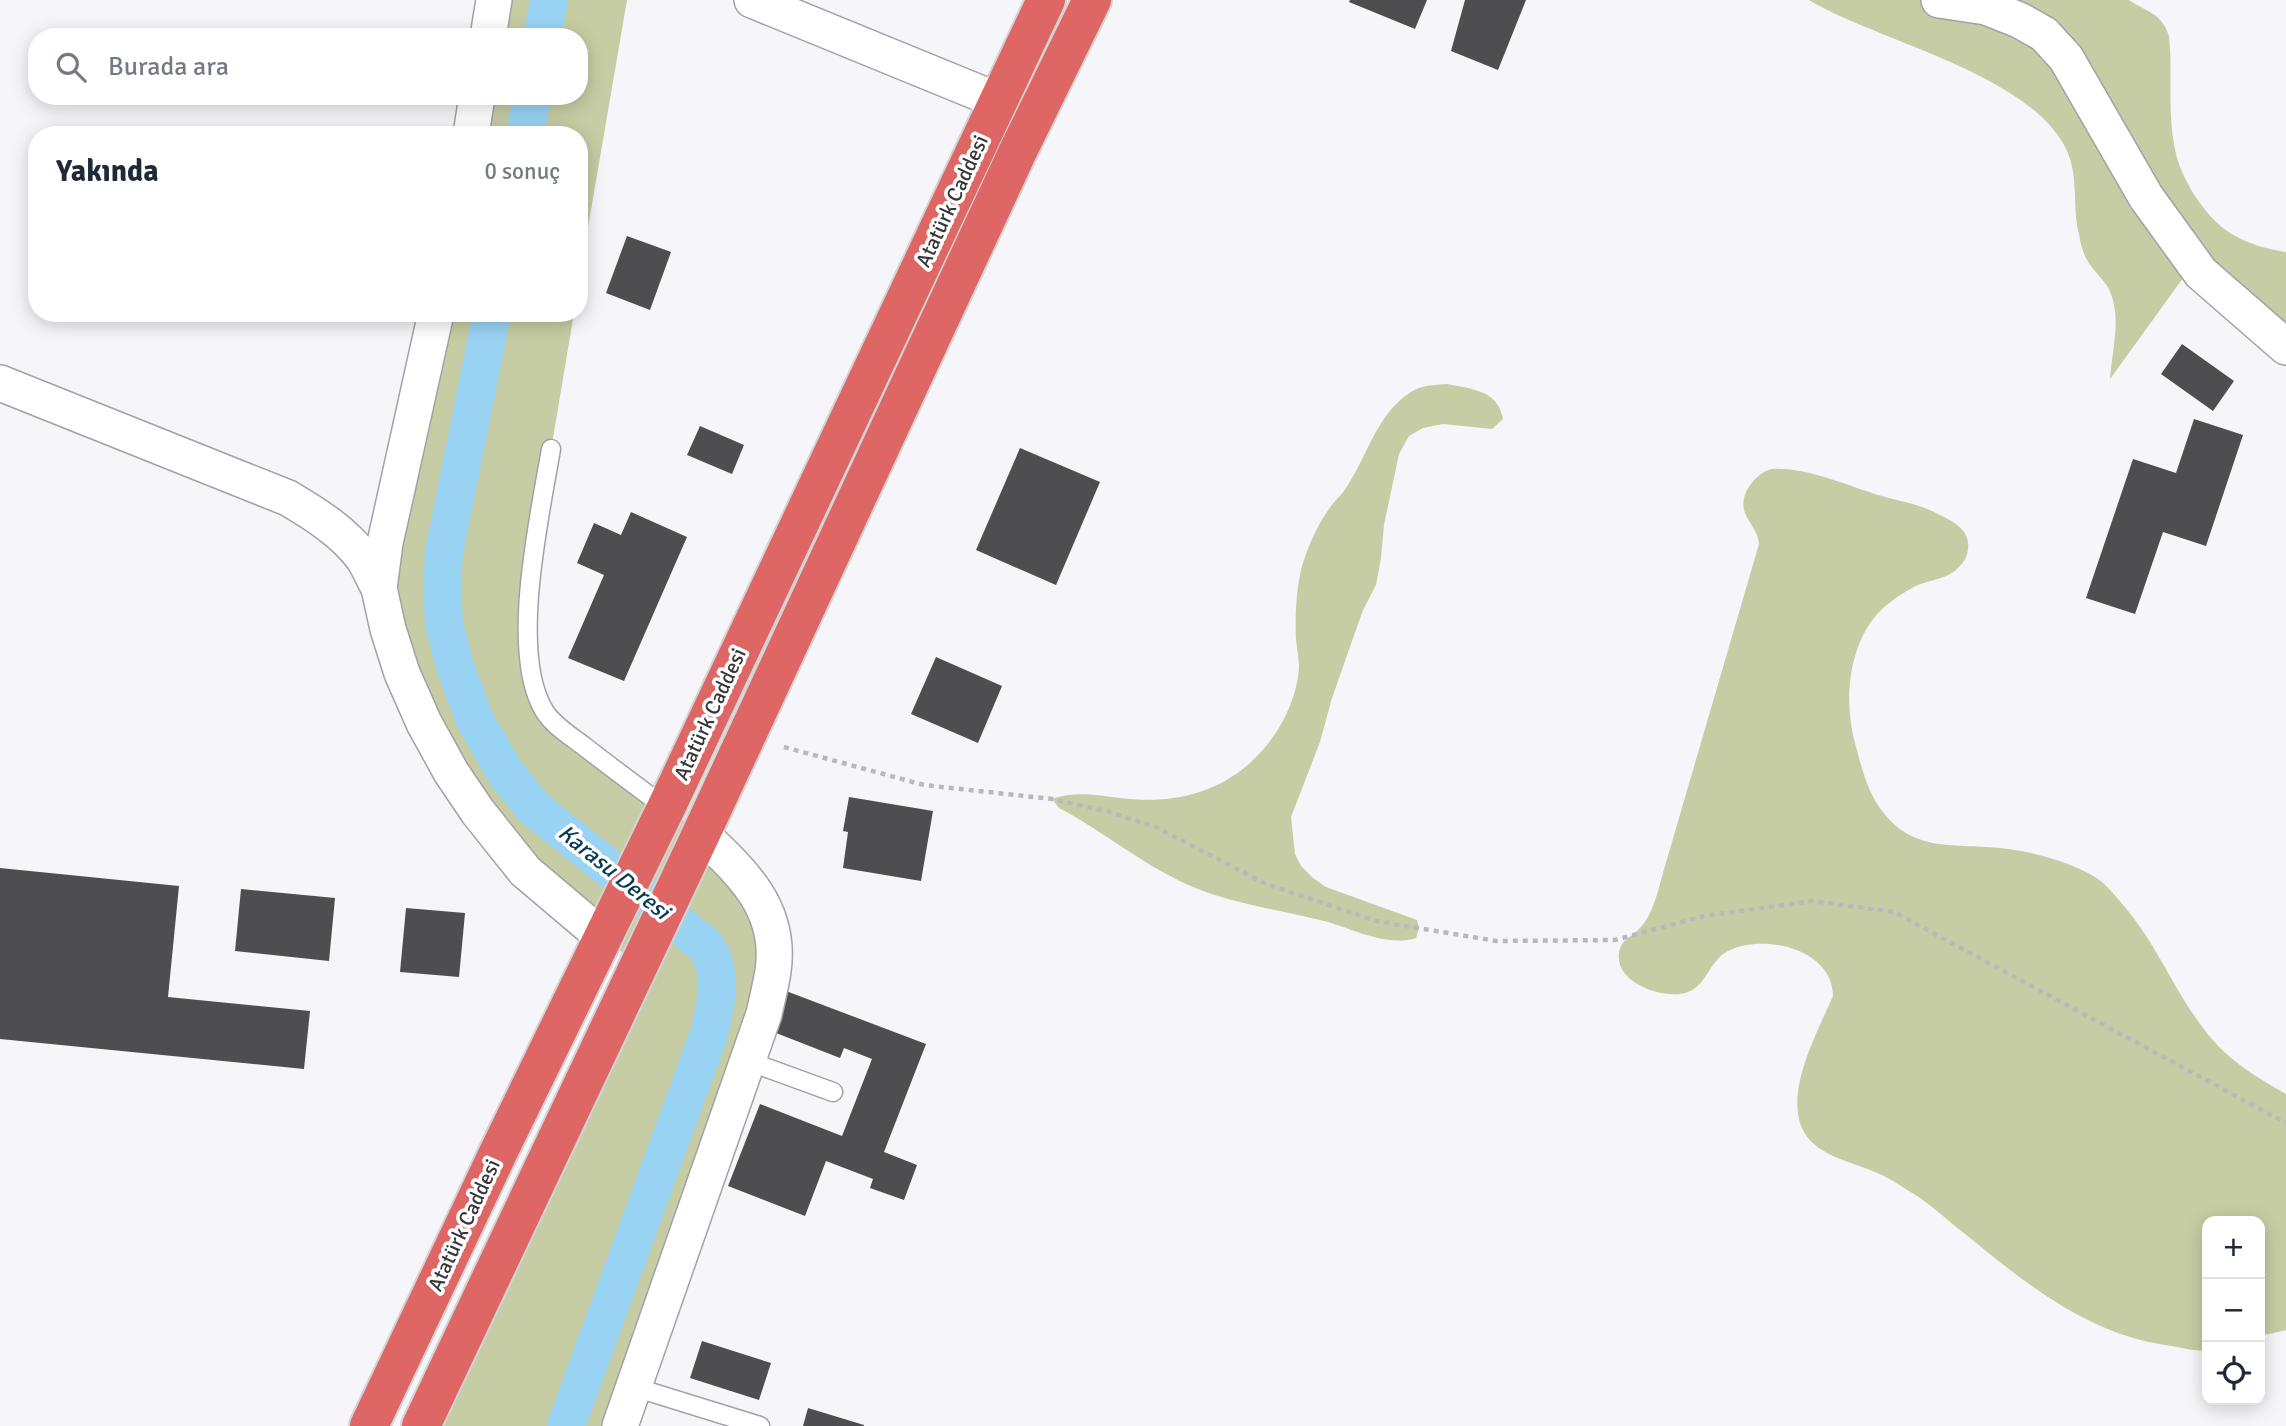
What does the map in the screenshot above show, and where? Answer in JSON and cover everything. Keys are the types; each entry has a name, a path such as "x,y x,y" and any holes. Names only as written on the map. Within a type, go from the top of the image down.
{"highway":[{"name":"Atatürk Caddesi","path":"369,1426 666,808 1046,0"},
{"name":"Atatürk Caddesi","path":"421,1426 701,834 1018,151 1092,0"}],"street":[{"path":"490,28 495,0"},
{"path":"752,0 999,101"},
{"path":"1939,0 1986,7 2019,20 2044,34 2066,58 2146,197 2201,273 2286,346"},
{"path":"472,126 476,105"},
{"path":"379,588 385,543 434,322"},
{"path":"0,383 288,499 318,516 343,538 362,558 379,588 402,673 424,723 451,772 524,872 603,937"},
{"path":"620,1426 764,1014 773,970 772,932 766,914 741,872 701,834"}],"lane":[{"path":"551,449 533,568 528,636 530,669 537,697 547,714 565,731 666,808"},
{"path":"748,1061 832,1092"},
{"path":"634,1387 760,1426"}],"path":[{"path":"746,737 924,785 1052,799 1111,812 1158,828 1264,883 1376,921 1496,941 1615,940 1704,916 1813,901 1894,912 2286,1123"}],"green space":[{"path":"494,0 627,0 588,228 588,126 472,126 476,105 588,105 588,28 489,28"},
{"path":"1809,0 2129,0 2158,17 2169,36 2173,135 2178,160 2188,184 2203,207 2230,233 2257,246 2286,252 2286,347 2194,263 2110,379 2116,325 2114,304 2109,289 2083,251 2077,224 2071,161 2049,124 2022,101 1988,80"},
{"path":"434,322 572,322 530,591 537,697 621,775 701,834 772,932 620,1426 421,1426 639,966 603,937 424,723 385,543"},
{"path":"1447,384 1490,396 1500,409 1503,419 1492,429 1443,424 1423,428 1409,436 1399,454 1384,525 1376,585 1363,610 1332,698 1320,742 1291,817 1295,854 1301,866 1313,878 1326,887 1417,920 1419,928 1416,938 1383,939 1328,922 1209,893 1158,870 1059,808 1052,799 1069,795 1155,800 1188,795 1220,784 1259,754 1283,720 1294,694 1299,667 1296,640 1298,584 1304,559 1317,529 1346,488 1389,412 1415,390"},
{"path":"1784,469 1811,473 1932,511 1964,532 1968,549 1960,566 1943,577 1912,588 1887,605 1874,618 1858,647 1850,680 1850,714 1856,747 1869,789 1889,819 1916,838 1932,843 2025,852 2076,867 2098,879 2136,921 2192,1013 2212,1039 2241,1066 2286,1094 2286,1330 2265,1335 2265,1216 2202,1216 2202,1351 2191,1350 2135,1339 2081,1317 2031,1285 1914,1194 1882,1175 1837,1158 1818,1147 1804,1132 1797,1100 1811,1045 1833,996 1830,980 1822,967 1809,956 1777,945 1743,946 1722,955 1694,989 1678,994 1655,992 1633,981 1624,973 1620,964 1620,949 1644,924 1655,900 1759,544 1743,506 1749,486 1765,472"}],"building":[{"path":"1427,0 1415,29 1349,2"},
{"path":"1465,0 1526,0 1498,70 1451,51"},
{"path":"627,236 671,252 650,310 606,293"},
{"path":"2182,344 2234,381 2213,411 2161,374"},
{"path":"2194,419 2243,435 2206,546 2163,532 2135,614 2086,598 2133,459 2176,473"},
{"path":"700,426 744,445 732,474 687,455"},
{"path":"1020,448 1100,482 1056,585 976,550"},
{"path":"631,512 687,537 624,681 568,658 604,575 577,563 594,523 621,535"},
{"path":"936,657 1002,686 978,743 911,714"},
{"path":"849,797 933,811 921,881 843,868 848,832 843,831"},
{"path":"0,868 179,886 168,997 310,1011 304,1069 0,1039"},
{"path":"241,889 335,898 329,961 235,951"},
{"path":"406,908 465,913 459,977 400,972"},
{"path":"786,991 926,1044 884,1152 917,1165 904,1200 870,1188 873,1179 826,1161 805,1216 728,1186 760,1104 842,1136 872,1059 844,1048 840,1058 771,1031"},
{"path":"702,1341 771,1363 759,1400 690,1378"},
{"path":"808,1408 864,1425 864,1426 803,1426"}],"waterway":[{"name":"Karasu Deresi","path":"544,28 549,0"},
{"name":"Karasu Deresi","path":"527,126 530,105"},
{"name":"Karasu Deresi","path":"490,322 444,552 444,623 454,663 474,718 505,772 534,808 706,946 717,978 716,1000 709,1034 566,1426"}]}
